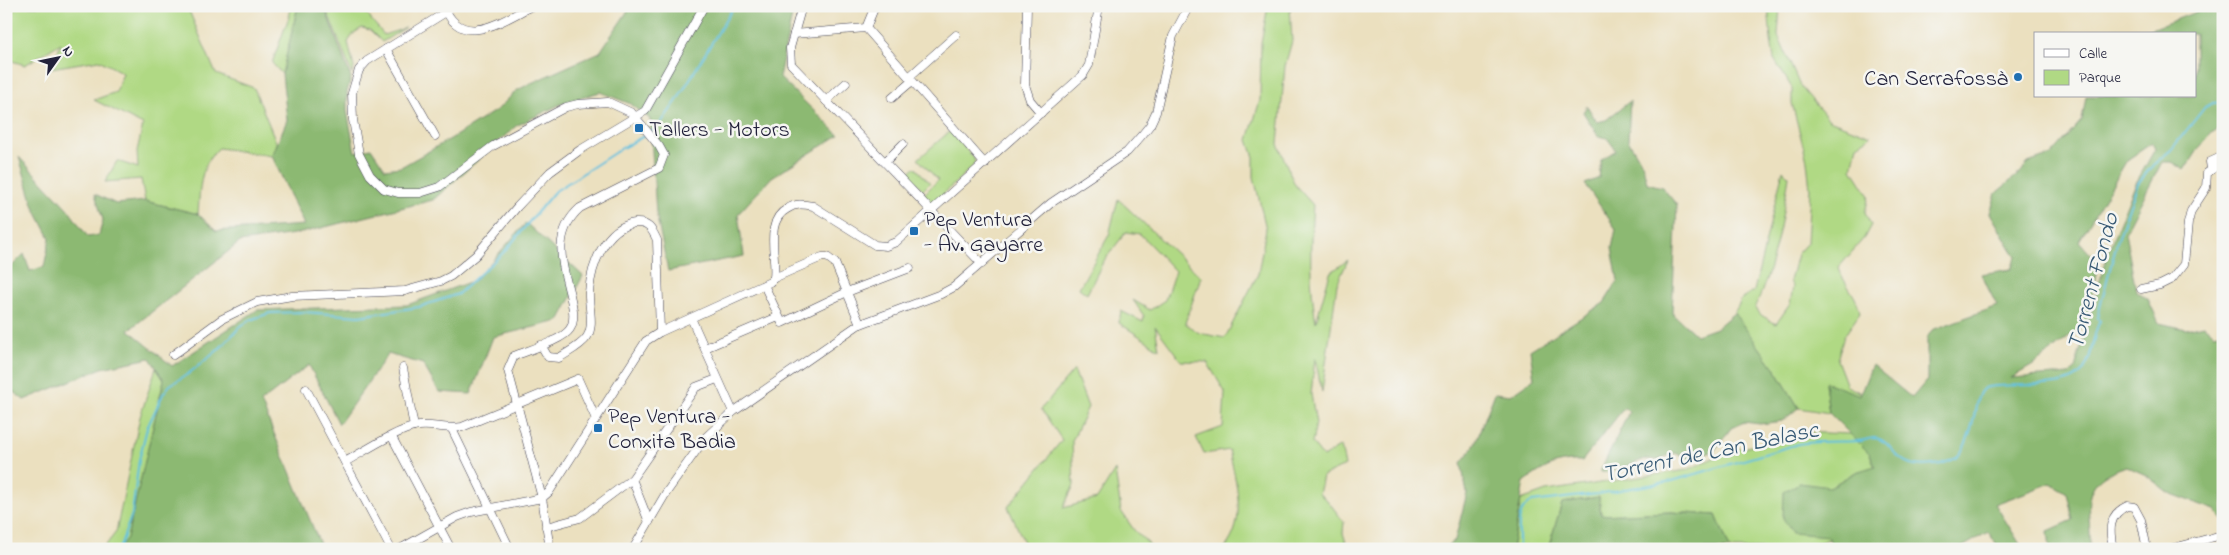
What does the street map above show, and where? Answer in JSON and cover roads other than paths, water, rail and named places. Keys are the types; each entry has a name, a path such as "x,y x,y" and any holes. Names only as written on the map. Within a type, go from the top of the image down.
{"street":[{"path":"532,6 488,26 472,31 457,25 445,9 367,61 358,70 351,103 359,154 370,175 384,189 398,193 420,193 439,187 481,153 572,105 608,102 622,107 635,117 664,155 660,168 580,208 571,215 563,235 562,263 573,321 569,330 563,336 514,356 510,362 508,370 542,498 550,549"},
{"path":"173,356 222,319 247,305 265,300 405,292 441,281 469,262 516,207 550,172 580,150 645,111 704,6"},
{"path":"802,6 790,55 791,64 982,264"},
{"path":"866,28 875,6"},
{"path":"1027,6 1025,85 1030,100 1041,113"},
{"path":"774,278 773,228 778,215 792,206 802,203 813,206 875,246 886,246 896,242 1083,75 1089,65 1099,6"},
{"path":"633,549 666,493 706,436 733,412 860,324 941,294 967,278 1046,208 1122,156 1150,125 1156,112 1173,36 1190,6"},
{"path":"794,34 866,28"},
{"path":"866,28 985,164"},
{"path":"892,98 956,35"},
{"path":"386,49 436,136"},
{"path":"826,101 846,83"},
{"path":"885,162 903,144"},
{"path":"2211,169 2210,162 2223,156"},
{"path":"2141,289 2160,286 2172,279 2184,264 2191,211 2206,188 2207,173 2223,162"},
{"path":"540,345 548,357 559,358 587,337 590,326 589,292 604,243 611,236 634,223 644,223 652,229 657,240 660,332"},
{"path":"400,549 439,526 471,512 542,498 557,480 646,341 660,332 822,257 827,257 835,263 860,324"},
{"path":"764,285 782,323 846,292 910,268"},
{"path":"705,348 778,317"},
{"path":"691,318 733,412"},
{"path":"403,368 414,427"},
{"path":"345,462 392,436 414,427 452,429 578,379 596,419"},
{"path":"546,527 580,518 632,479 696,387 717,379"},
{"path":"306,389 391,549"},
{"path":"452,429 510,549"},
{"path":"392,436 451,549"},
{"path":"632,479 649,522"},
{"path":"2113,549 2110,524 2114,514 2127,506 2134,506 2138,512 2147,549"},
{"path":"2170,549 2218,536"}],"waterway":[{"path":"650,133 660,124 676,102 734,6"},
{"name":"Torrent Fondo","path":"1519,549 1520,516 1526,505 1532,502 1597,494 1672,481 1798,444 1861,441 1874,438 1887,444 1902,460 1910,464 1920,466 1934,465 1954,459 1962,451 1967,440 1978,396 1984,388 2066,382 2076,377 2084,369 2090,357 2097,326 2100,321 2098,318 2100,307 2117,242 2138,183 2154,164 2171,150 2205,107 2213,103 2223,102"},
{"path":"119,549 132,514 139,460 147,428 163,394 170,385 188,374 218,350 241,326 250,320 270,313 303,312 359,316 419,307 458,294 505,251 554,192 622,148 646,135"}],"place":[{"name":"Can Serrafossà","path":"2018,77"},
{"name":"Tallers - Motors","path":"639,128"},
{"name":"Pep Ventura - Av. Gayarre","path":"914,231"},
{"name":"Pep Ventura - Conxita Badia","path":"598,428"}],"water label":[{"name":"Torrent de Can Balasc","path":"1710,451"}]}
